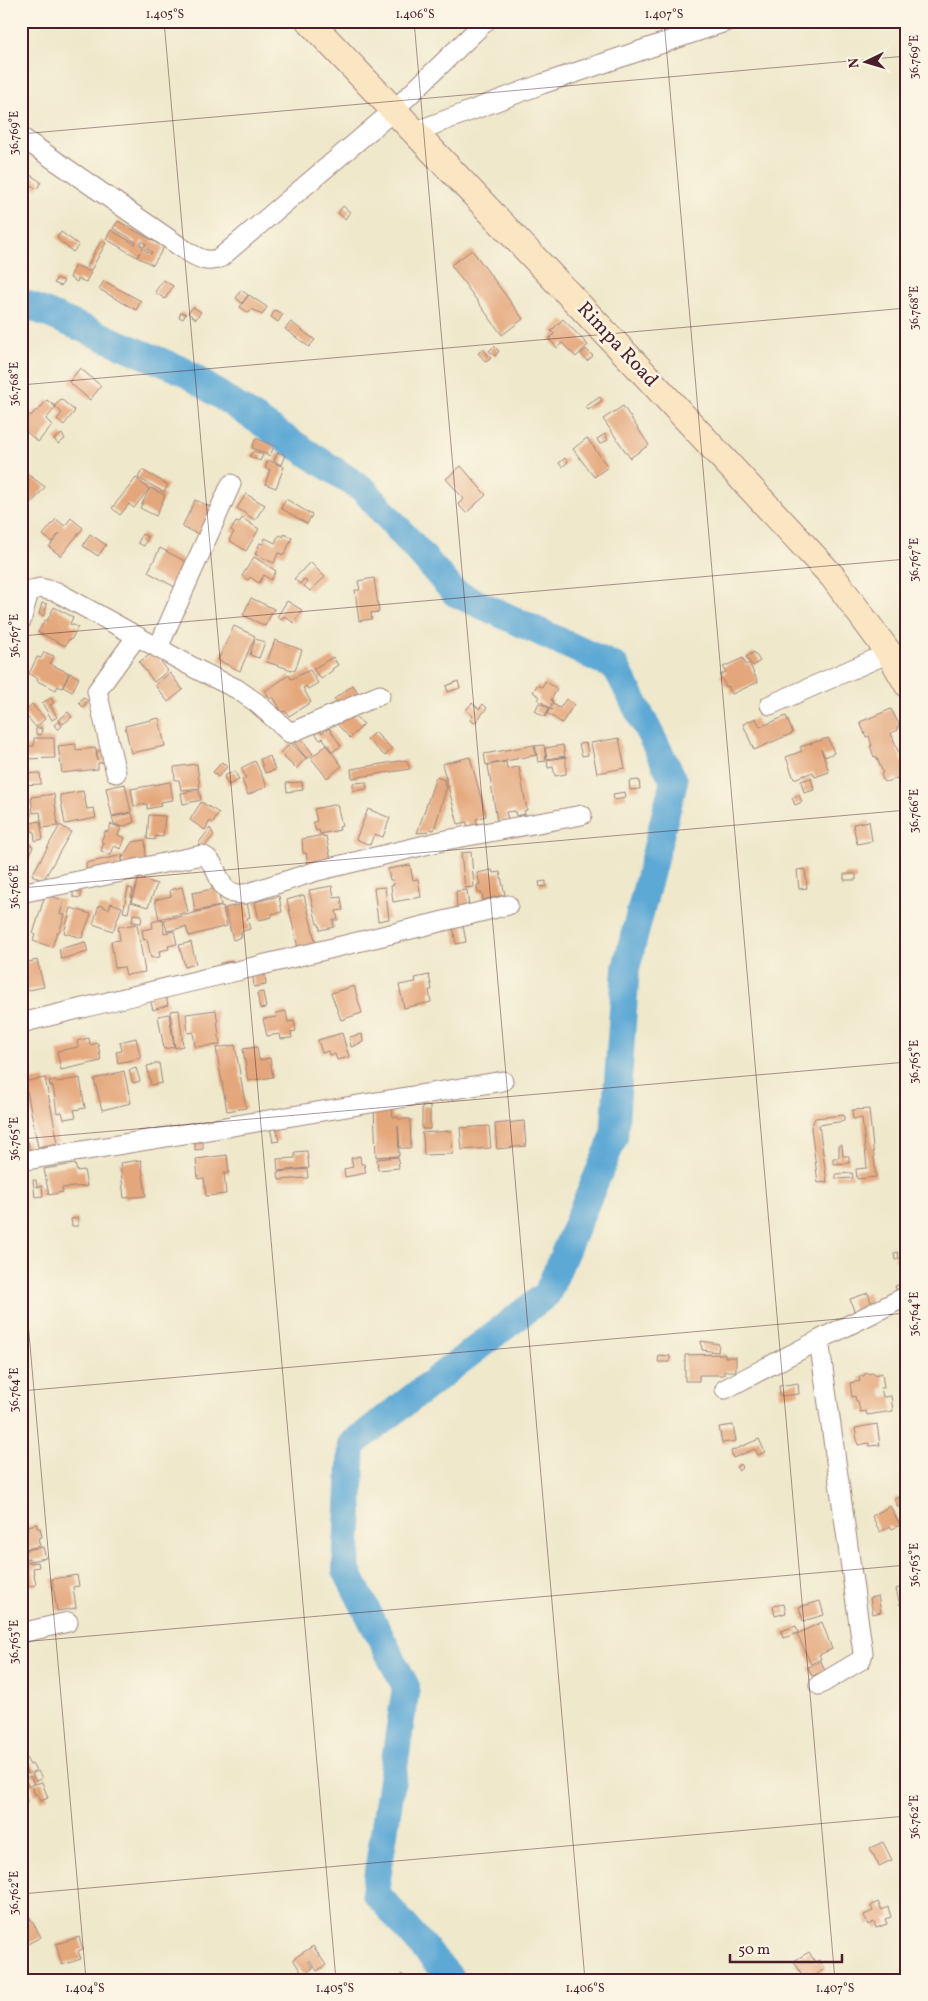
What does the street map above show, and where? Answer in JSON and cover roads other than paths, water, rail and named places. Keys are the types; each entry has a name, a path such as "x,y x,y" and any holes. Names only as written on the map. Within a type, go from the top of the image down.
{"street":[{"name":"Rimpa Road","path":"309,21 639,368 833,577 889,653 907,684"},
{"path":"23,143 188,252 210,262 220,258 393,111 486,21"},
{"path":"414,132 542,84 728,21"},
{"path":"158,648 231,484"},
{"path":"21,622 28,595 32,590 40,588 57,592 237,689 257,703 290,733 380,695"},
{"path":"116,773 97,691 137,636"},
{"path":"770,705 889,653"},
{"path":"21,893 202,855 209,858 221,884 227,891 235,895 245,894 317,871 446,840 582,815"},
{"path":"21,1023 343,947 508,905"},
{"path":"21,1161 503,1080"},
{"path":"725,1389 907,1296"},
{"path":"819,1340 863,1653 861,1660 820,1686"},
{"path":"21,1633 68,1622"}],"waterway":[{"path":"21,302 183,371 364,490 455,593 616,667 674,781 626,968 614,1137 547,1294 352,1444 346,1570 406,1687 375,1892 452,1980"}]}
